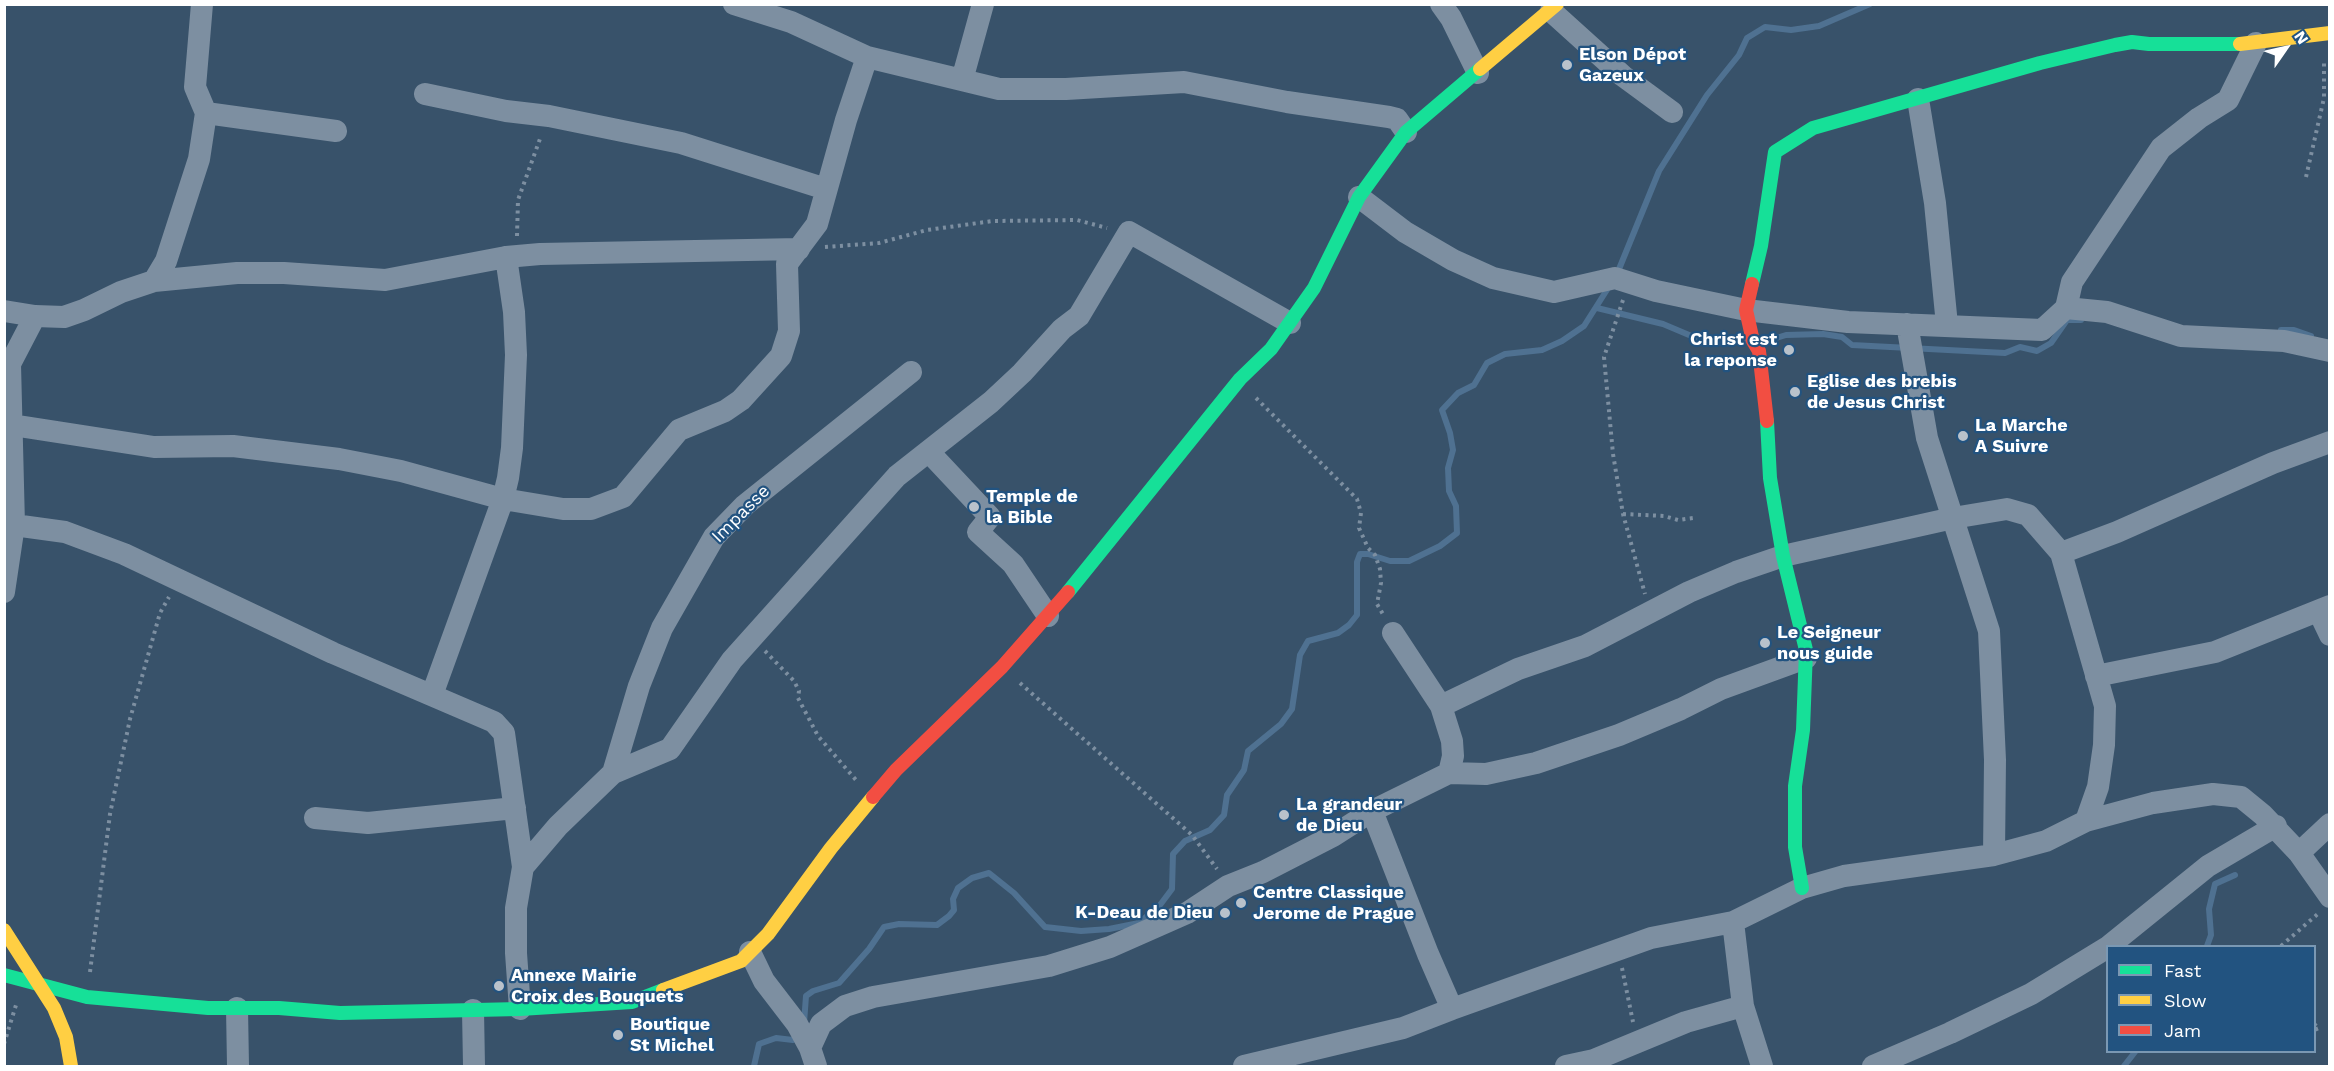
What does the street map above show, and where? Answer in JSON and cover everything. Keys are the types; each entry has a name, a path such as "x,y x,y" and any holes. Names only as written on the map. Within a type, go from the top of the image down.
{"street":[{"path":"154,281 166,261 199,159 206,113 195,87 202,4"},
{"path":"734,4 791,22 867,57 999,89 1066,89 1184,82 1287,102 1389,117 1397,119 1406,132"},
{"path":"962,80 983,4"},
{"path":"1441,4 1451,18 1478,74"},
{"path":"4,975 87,997 208,1008 340,1013 520,1010 632,1002 741,961 768,934 831,848 896,770 1002,667 1048,616 1240,379 1271,350 1314,288 1359,197 1406,132 1554,8 1623,75 1672,112"},
{"path":"1802,888 1795,847 1795,786 1803,730 1806,650 1783,556 1770,478 1766,402 1759,351 1753,341 1746,310 1761,246 1775,152 1813,129 2040,63 2132,42 2149,44 2256,43 2327,33"},
{"path":"1359,197 1405,232 1453,260 1493,278 1554,292 1615,278 1656,291 1746,310 1848,322 2042,330 2066,308 2072,282 2161,148 2199,118 2228,100 2256,43"},
{"path":"12,425 154,447 233,446 339,459 401,471 503,499 563,509 591,509 623,497 679,430 725,411 741,400 781,356 789,331 787,264 818,224 846,120 867,57"},
{"path":"425,94 681,143 826,189"},
{"path":"1918,99 1935,203 1947,325"},
{"path":"206,113 336,131"},
{"path":"523,867 558,826 613,773 670,749 732,660 897,476 991,402 1022,373 1062,329 1079,316 1129,232 1290,323"},
{"path":"4,311 35,316 64,317 121,292 154,281 237,273 284,273 385,280 511,257 540,254 799,249"},
{"path":"432,695 503,499 512,448 515,386 511,257"},
{"path":"2066,308 2107,312 2181,336 2284,341 2330,351"},
{"path":"4,592 14,525 12,425 7,357 35,316"},
{"path":"1907,324 1927,438 1989,631 1995,760 1994,855"},
{"name":"Impasse","path":"613,773 639,686 662,628 714,537 745,505 911,372"},
{"path":"2061,553 2117,532 2273,463 2330,442"},
{"path":"929,452 990,517 978,532 1013,564 1048,616"},
{"path":"1440,706 1518,669 1585,646 1736,572 1783,556 1953,518 2007,509 2028,515 2061,553 2104,706 2104,745 2098,787 2086,821"},
{"path":"14,525 65,532 124,554 333,653 494,722 504,733 523,867 516,908 520,1010"},
{"path":"2096,676 2215,652 2324,609 2330,635"},
{"path":"1393,633 1440,706 1452,741 1453,756 1449,773"},
{"path":"813,1057 821,1024 844,1006 873,997 1049,966 1110,947 1187,913 1228,886 1263,872 1333,836 1372,811 1449,773 1486,774 1536,763 1619,735 1681,709 1720,689 1806,658"},
{"path":"1244,1066 1403,1028 1651,938 1733,922 1802,888 1844,876 1994,855 2046,841 2086,821 2153,803 2213,794 2241,797 2276,826 2300,853 2325,904"},
{"path":"315,818 368,823 515,808"},
{"path":"1372,811 1452,1009"},
{"path":"2300,853 2330,824"},
{"path":"520,834 539,835 558,826"},
{"path":"2110,945 2208,866 2276,826"},
{"path":"1733,922 1743,1006 1762,1066"},
{"path":"4,930 54,1008 66,1036 71,1066"},
{"path":"1874,1066 2031,994 2106,948"},
{"path":"750,952 764,981 797,1024 813,1057"},
{"path":"1566,1066 1594,1060 1686,1022 1743,1006"},
{"path":"237,1008 238,1066"},
{"path":"473,1010 474,1066"}],"path":[{"path":"2306,177 2324,98 2327,33"},
{"path":"511,257 518,200 549,116"},
{"path":"799,249 879,243 927,230 993,221 1077,219 1104,228 1129,232"},
{"path":"1615,278 1626,292 1604,357 1613,454 1623,514 1651,612"},
{"path":"1240,379 1262,406 1357,499 1361,513 1359,528 1368,548 1375,555 1380,569 1382,583 1377,604"},
{"path":"1623,514 1664,516 1678,520 1693,518"},
{"path":"87,997 110,814 130,719 160,613 179,580"},
{"path":"752,638 794,681 799,691 798,698 818,736 872,799"},
{"path":"1002,667 1192,835 1228,886"},
{"path":"2282,945 2325,904"},
{"path":"1619,951 1633,1021 1633,1045"},
{"path":"4,1044 24,980"}],"waterway":[{"path":"1617,274 1659,171 1707,95 1739,55 1747,38 1765,27 1791,30 1819,26 1870,4"},
{"path":"804,1023 806,996 813,991 839,983 869,949 884,927 899,924 937,925 954,910 953,899 958,888 972,878 989,873 1014,893 1045,927 1081,931 1109,929 1139,923 1160,905 1172,889 1173,854 1185,841 1210,830 1224,815 1227,795 1244,770 1248,751 1281,724 1292,709 1300,655 1308,641 1338,633 1357,615 1357,562 1360,554 1368,554 1390,561 1409,561 1440,546 1457,533 1456,506 1449,491 1448,468 1453,450 1442,410 1458,393 1474,385 1487,363 1505,354 1542,350 1562,341 1584,326 1610,285"},
{"path":"1597,308 1663,324 1708,343 1744,341"},
{"path":"1763,340 1786,335 1823,334 1842,337 1852,345 2005,353 2020,347 2037,351 2051,343 2067,320 2081,320"},
{"path":"2281,330 2294,330 2311,336"},
{"path":"2207,945 2211,935 2209,909 2215,884 2235,875"},
{"path":"754,1066 759,1044 776,1038 793,1040 798,1034"},
{"path":"2124,1066 2134,1053"}],"traffic: fast":[{"path":"1752,284 1761,246 1775,152 1813,128 2040,63 2115,45 2132,42 2240,44"},
{"path":"1068,592 1240,379 1271,349 1314,288 1359,197 1406,132 1480,69"},
{"path":"1767,421 1770,478 1783,556 1806,650 1803,730 1795,786 1795,847 1802,888"},
{"path":"4,975 87,997 208,1008 279,1008 340,1013 520,1009 632,1002 663,990"}],"traffic: slow":[{"path":"1480,69 1557,4"},
{"path":"2240,44 2330,33"},
{"path":"663,990 741,961 768,934 831,848 873,797"},
{"path":"4,930 54,1008 66,1037 71,1066"}],"traffic: jam":[{"path":"1752,284 1746,310 1753,341 1759,351 1767,421"},
{"path":"873,797 896,770 1002,667 1068,592"}],"place":[{"name":"Elson Dépot Gazeux","path":"1567,65"},
{"name":"Christ est la reponse","path":"1789,350"},
{"name":"Eglise des brebis de Jesus Christ","path":"1795,392"},
{"name":"La Marche A Suivre","path":"1963,436"},
{"name":"Temple de la Bible","path":"974,507"},
{"name":"Le Seigneur nous guide","path":"1765,643"},
{"name":"La grandeur de Dieu","path":"1284,815"},
{"name":"Centre Classique Jerome de Prague","path":"1241,903"},
{"name":"K-Deau de Dieu","path":"1225,913"},
{"name":"Annexe Mairie Croix des Bouquets","path":"499,986"},
{"name":"Boutique St Michel","path":"618,1035"}]}
